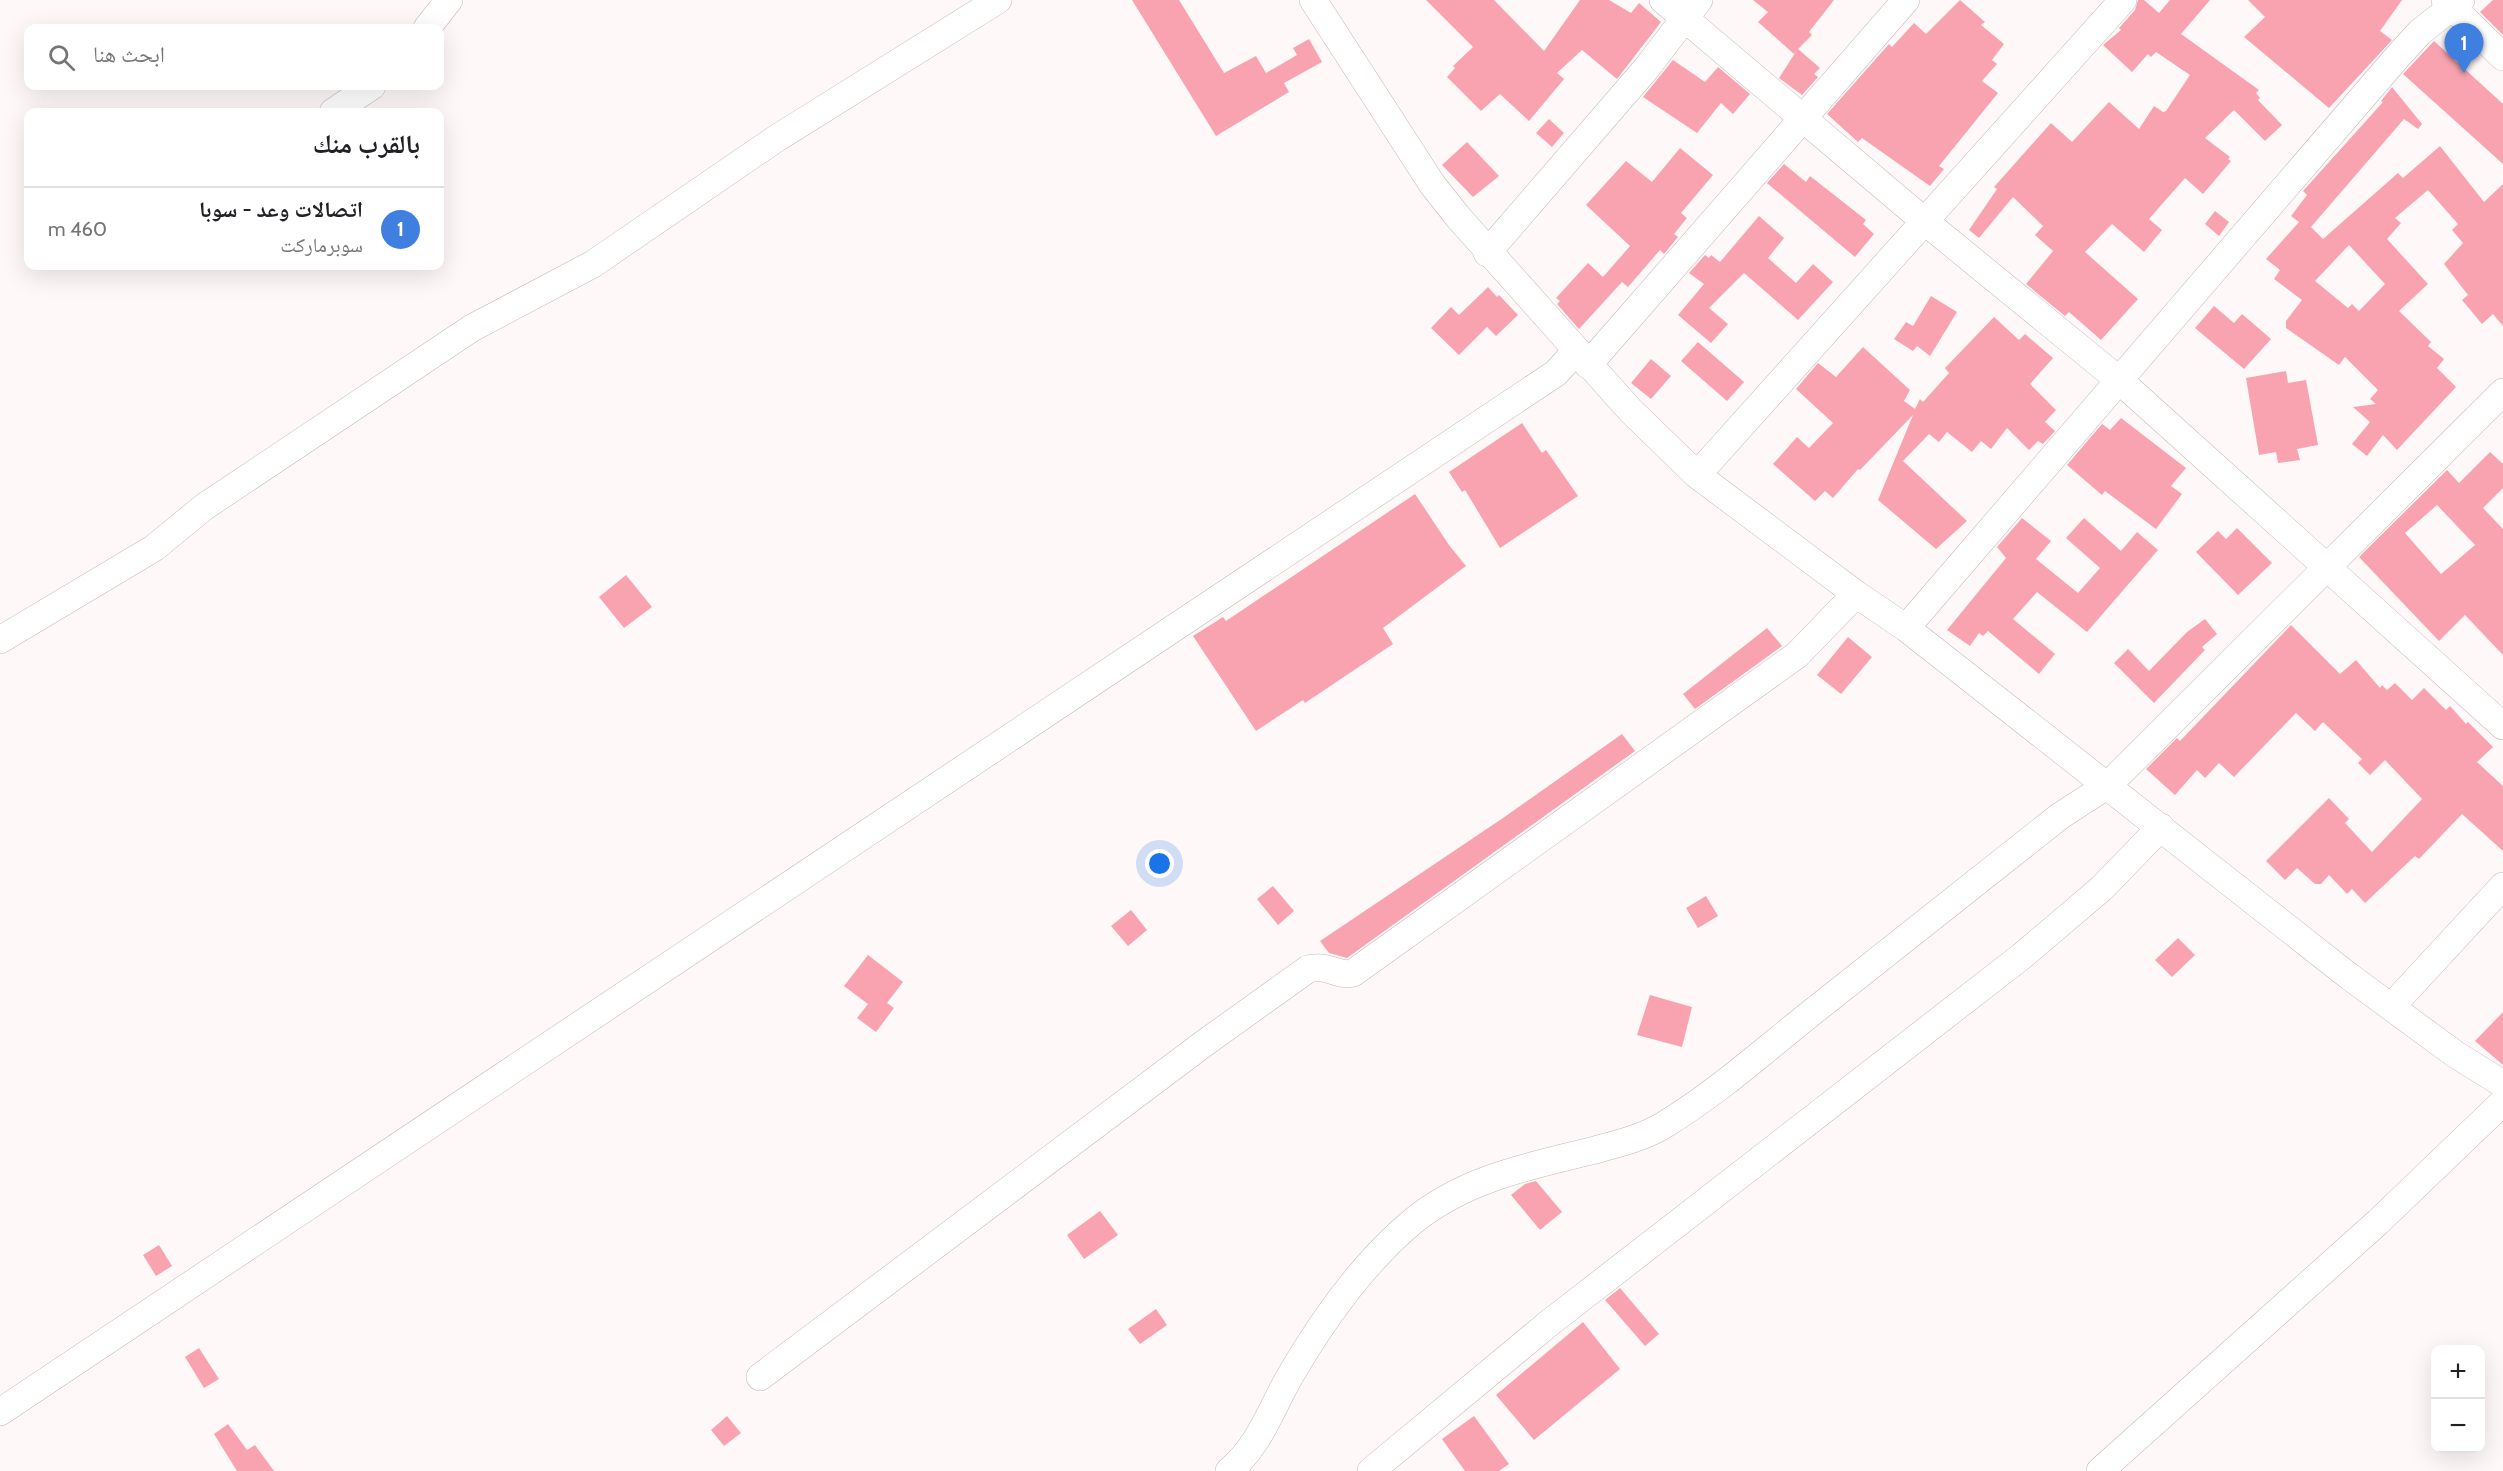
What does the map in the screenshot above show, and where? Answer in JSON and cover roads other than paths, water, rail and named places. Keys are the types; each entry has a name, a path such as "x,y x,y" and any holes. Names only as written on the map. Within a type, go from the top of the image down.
{"street":[{"path":"430,24 449,0"},
{"path":"0,640 154,548 204,507 464,334 593,264 777,138 998,0"},
{"path":"1313,0 1432,184 1487,252 1582,358 1697,475 1856,594 1906,628 2391,1007 2455,1054 2503,1084"},
{"path":"1664,0 1691,9 1803,118 1923,220 2119,380 2503,726"},
{"path":"0,1412 1562,368 1582,358 1803,118 1906,0"},
{"path":"1697,475 1923,220 2123,0"},
{"path":"1906,628 2420,32 2453,2 2503,57"},
{"path":"1487,252 1645,70 1691,9"},
{"path":"339,108 366,90"},
{"path":"1229,1471 1242,1460 1266,1426 1307,1346 1369,1266 1412,1222 1443,1199 1467,1186 1513,1170 1623,1143 1664,1125 1716,1089 2060,816 2108,785 2503,392"},
{"path":"760,1377 1206,1042 1308,969 1320,966 1345,975 1353,973 1481,883 1797,655 1856,594"},
{"path":"1371,1471 1548,1324 2022,956 2102,888 2161,827"},
{"path":"2391,1007 2503,886"},
{"path":"2100,1471 2378,1222 2503,1102"}],"place":[{"name":"اتصالات وعد - سوبا","path":"2464,73"}]}
